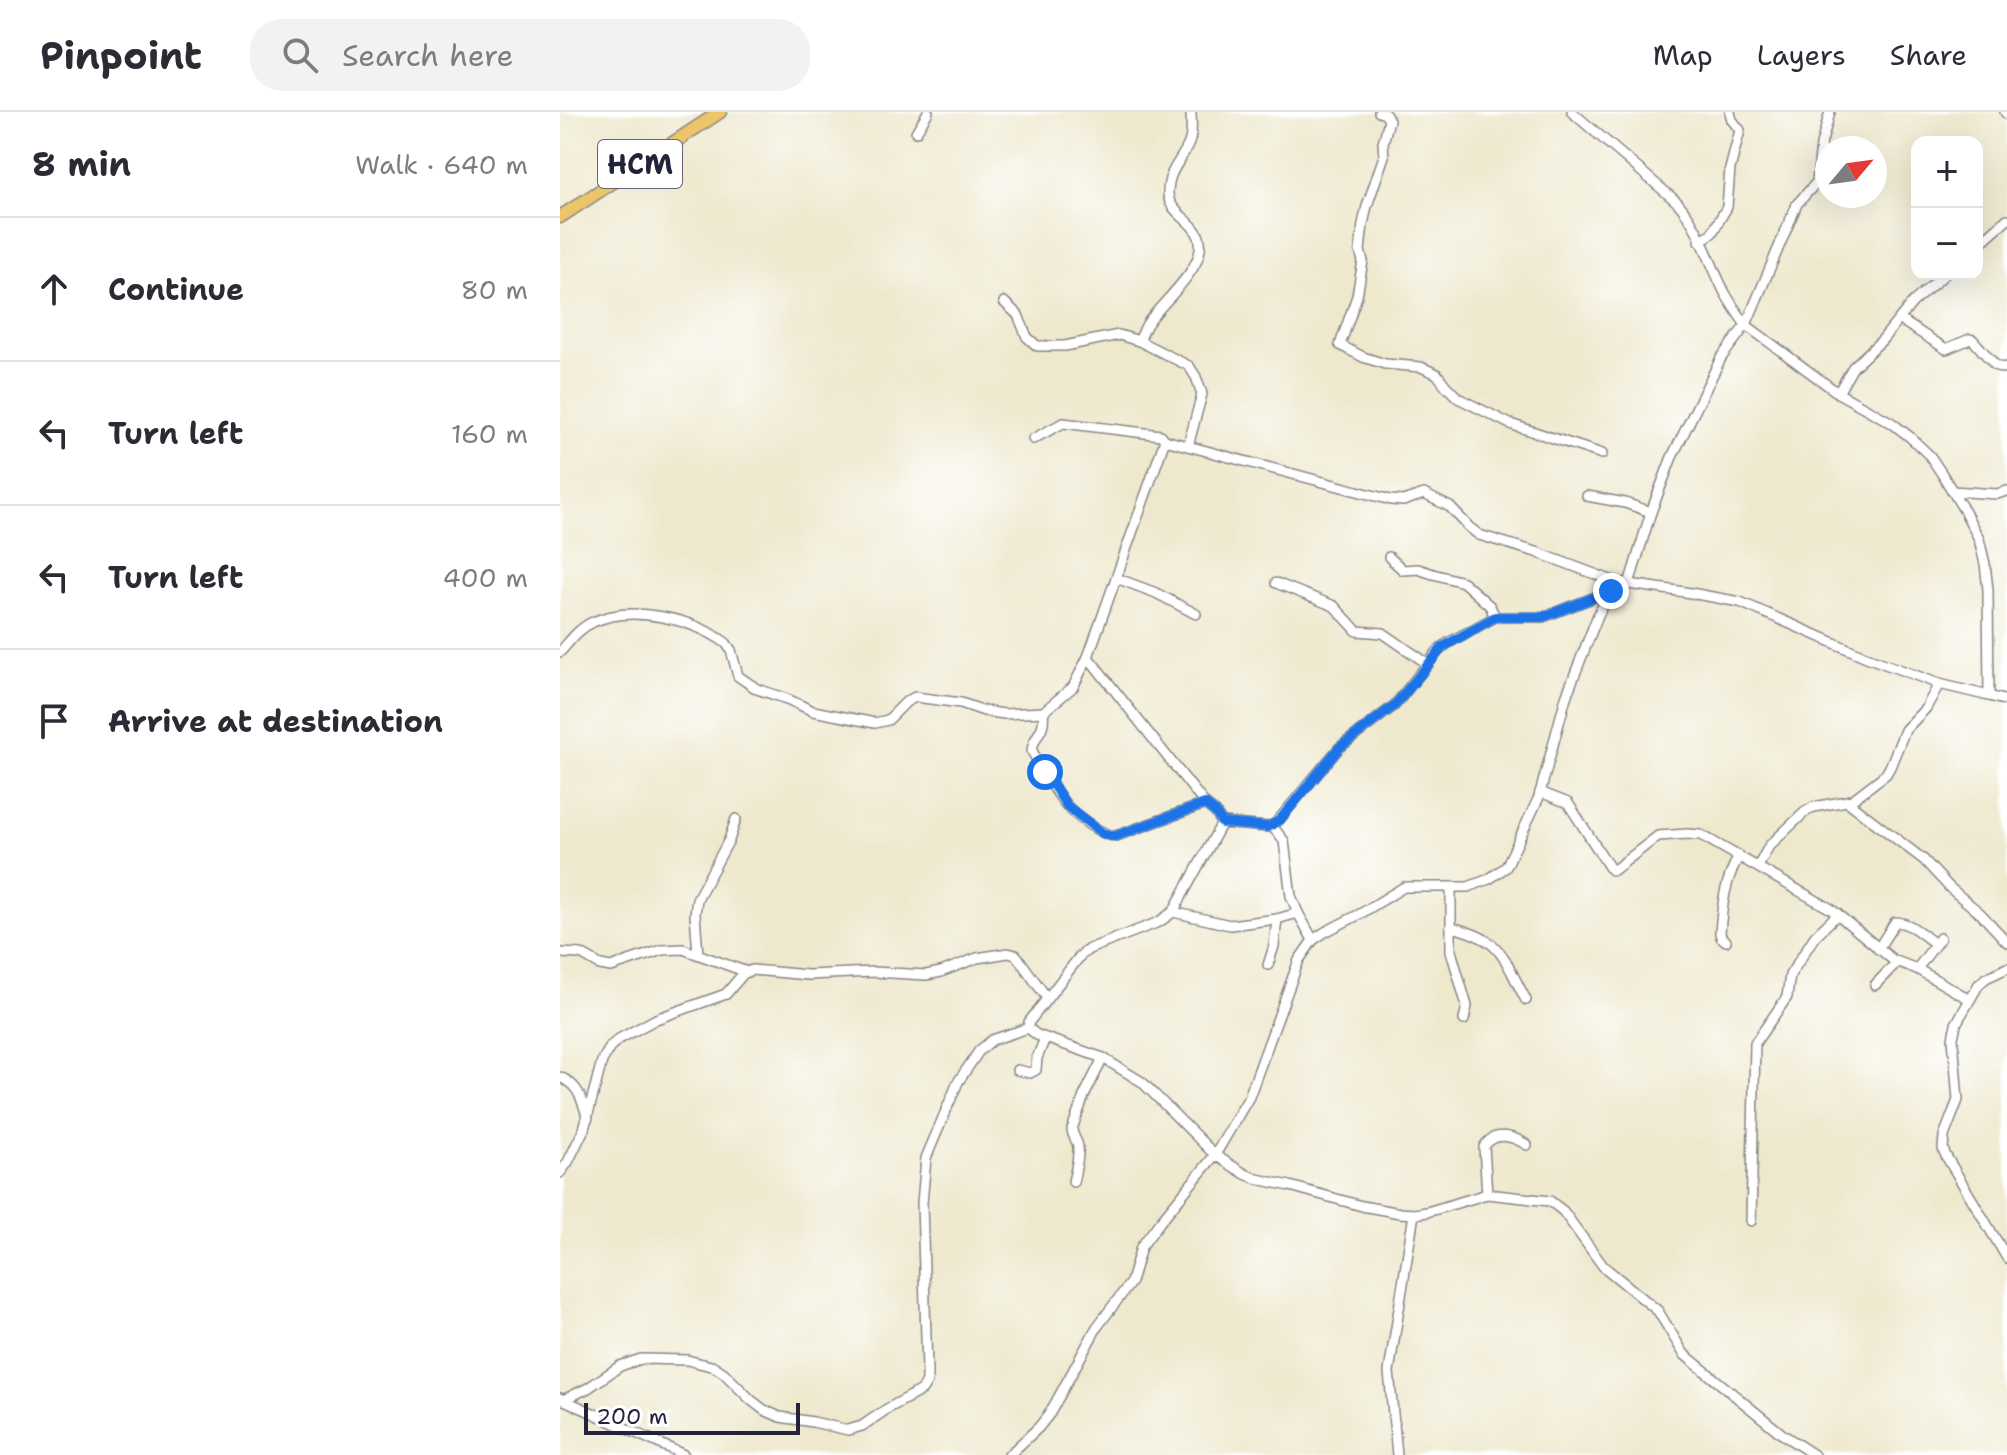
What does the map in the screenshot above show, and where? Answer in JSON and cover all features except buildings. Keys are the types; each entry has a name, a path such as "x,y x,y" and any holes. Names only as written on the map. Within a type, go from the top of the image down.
{"highway":[{"name":"HCM","path":"560,217 720,112"}],"street":[{"path":"916,132 928,112"},
{"path":"1139,341 1147,323 1191,271 1200,250 1198,234 1173,206 1168,195 1171,173 1190,141 1191,112"},
{"path":"1379,112 1389,120 1383,143 1384,156 1363,224 1360,251 1363,261 1357,296 1340,345 1385,364 1421,367 1437,374 1458,398 1510,424 1602,454"},
{"path":"1572,112 1677,202 1692,220 1725,294 1746,325 1838,393 1892,423 1930,456 1979,539 1988,590 1989,696"},
{"path":"1700,241 1712,233 1727,207 1730,169 1740,130 1730,112"},
{"path":"1629,584 1672,457 1721,358 1746,325 1797,204 1817,182 1821,142 1830,112"},
{"path":"1983,241 2007,219"},
{"path":"1838,393 1851,370 1879,343 1913,302 1938,280"},
{"path":"1004,302 1018,315 1027,337 1037,346 1065,346 1115,335 1139,341 1182,362 1192,370 1202,394 1188,446"},
{"path":"1899,319 1946,349 1973,340 1995,365 2007,367"},
{"path":"1033,439 1063,423 1161,435 1165,440 1391,500 1403,501 1424,494 1450,507 1479,535 1536,552 1614,587"},
{"path":"560,652 593,621 625,614 641,615 679,621 722,639 731,650 740,678 757,689 816,712 868,723 882,722 915,697 961,703 1004,714 1043,712 1069,691 1088,657 1165,440"},
{"path":"1952,491 1999,494 2007,491"},
{"path":"1587,496 1625,503 1651,512"},
{"path":"1389,557 1403,570 1415,568 1463,582 1490,606 1495,617"},
{"path":"1116,578 1156,593 1196,614"},
{"path":"1276,583 1334,606 1354,629 1383,633 1428,664"},
{"path":"1222,823 1263,827 1272,826 1280,820 1339,748 1395,705 1443,647 1495,617 1543,617 1614,587 1629,584 1740,602 1869,658 1939,684 2007,701"},
{"path":"1009,1455 1050,1413 1097,1327 1131,1282 1141,1247 1215,1155 1249,1097 1299,960 1313,940 1404,887 1468,887 1481,883 1506,867 1540,792 1566,697 1598,615 1614,587"},
{"path":"1088,657 1222,823"},
{"path":"1758,867 1769,846 1805,812 1814,807 1848,802 1888,770 1905,730 1928,705 1939,684"},
{"path":"1043,712 1044,724 1032,751 1067,806 1102,833 1116,836 1205,804"},
{"path":"1540,792 1568,803 1611,870 1654,838 1662,835 1701,835 1838,914 1897,962 1917,969 1969,999"},
{"path":"1848,802 1924,860 2007,942"},
{"path":"698,954 697,899 729,840 736,819"},
{"path":"1028,1028 1029,1022 1072,965 1089,949 1159,922 1173,912 1222,823"},
{"path":"1272,826 1284,841 1289,887 1298,913 1313,940"},
{"path":"1726,941 1720,933 1723,897 1739,856"},
{"path":"1451,888 1452,957 1467,1006 1464,1020"},
{"path":"1173,912 1226,924 1277,919 1298,913"},
{"path":"1751,1221 1755,1043 1787,997 1790,975 1818,933 1838,914"},
{"path":"1268,965 1277,919"},
{"path":"1878,949 1895,922 1906,924 1937,941 1917,969"},
{"path":"1451,927 1475,934 1501,951 1526,1000"},
{"path":"560,953 581,954 600,965 611,967 662,950 683,949 747,972"},
{"path":"560,1173 588,1118 602,1061 611,1046 656,1019 726,994 752,970 808,975 873,972 926,975 977,958 1011,953 1016,955 1047,998"},
{"path":"1875,985 1897,962"},
{"path":"2007,968 1982,981 1958,1018 1954,1031 1958,1100 1944,1136 1943,1149 2007,1258"},
{"path":"1028,1028 1037,1035 1103,1058 1142,1082 1215,1155 1257,1179 1362,1206 1414,1214 1487,1194 1545,1199 1556,1204 1603,1266 1658,1311 1684,1354 1782,1434 1814,1455"},
{"path":"562,1399 588,1388 620,1366 641,1359 661,1358 715,1367 764,1410 780,1417 848,1430 862,1426 922,1390 927,1382 922,1203 926,1158 958,1082 979,1051 992,1040 1028,1028"},
{"path":"1017,1070 1030,1073 1036,1070 1039,1049 1045,1038"},
{"path":"1073,1182 1078,1148 1072,1129 1103,1058"},
{"path":"560,1077 576,1088 588,1118"},
{"path":"1487,1194 1485,1143 1496,1137 1509,1136 1527,1145"},
{"path":"1397,1455 1389,1372 1414,1214"},
{"path":"562,1399 684,1455"}],"route":[{"path":"1045,772 1067,806 1111,836 1205,804 1222,823 1268,827 1280,820 1346,741 1395,705 1443,647 1495,617 1539,618 1611,591"}]}
